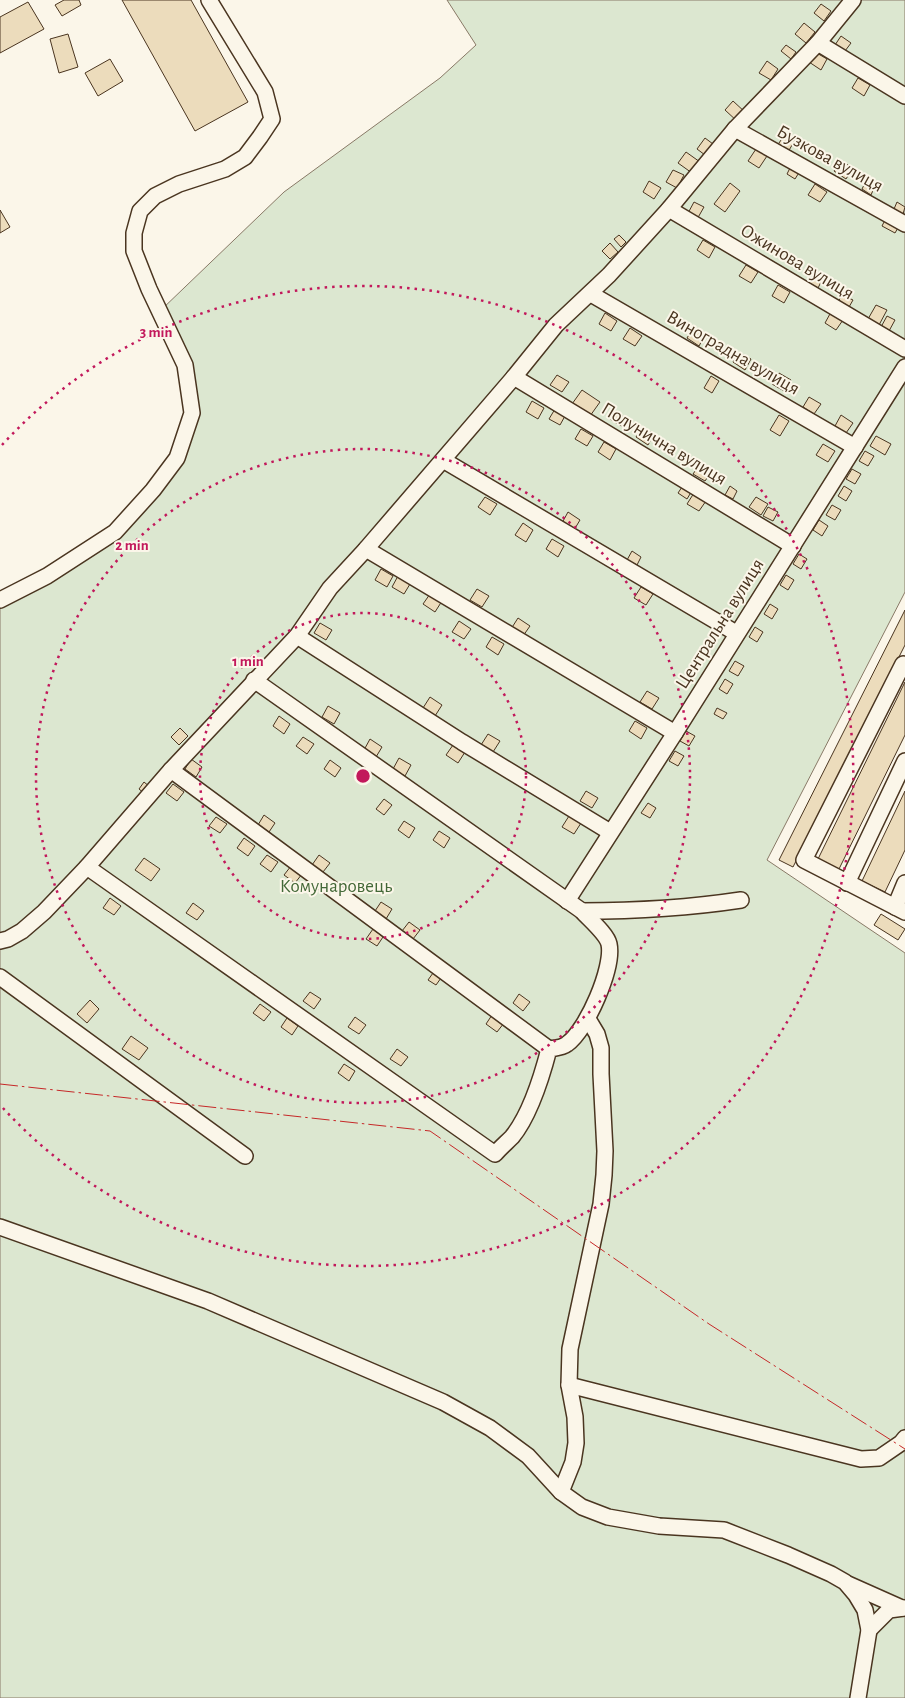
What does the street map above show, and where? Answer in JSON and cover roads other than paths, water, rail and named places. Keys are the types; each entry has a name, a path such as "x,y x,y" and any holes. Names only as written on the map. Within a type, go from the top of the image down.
{"lane":[{"path":"0,600 47,576 115,532 153,490 176,458 192,413 185,365 149,289 134,251 134,232 140,211 155,196 179,184 224,169 245,157 272,119 265,92 209,0"},
{"path":"0,941 8,939 30,926 87,867 171,770 297,636 330,588 443,460 556,325 590,294 669,210 735,129 818,44 853,0"},
{"path":"818,44 905,96"},
{"name":"Бузкова вулиця","path":"735,129 905,224"},
{"name":"Ожинова вулиця","path":"669,210 905,349"},
{"name":"Виноградна вулиця","path":"590,294 855,447"},
{"name":"Центральна вулиця","path":"567,901 905,367"},
{"name":"Полунична вулиця","path":"514,377 792,546"},
{"path":"443,460 736,633"},
{"path":"366,549 675,733"},
{"path":"297,636 462,742 610,832"},
{"path":"904,663 804,860 900,909 905,883"},
{"path":"171,770 548,1049 565,1046 577,1036 588,1019 611,956 608,941 582,911 254,680"},
{"path":"847,883 905,761"},
{"path":"87,867 495,1154 513,1135 526,1113 542,1077 548,1049"},
{"path":"582,911 640,910 741,900"},
{"path":"0,977 245,1156"},
{"path":"562,1492 573,1462 576,1444 575,1417 569,1384 570,1349 601,1204 604,1175 605,1152 601,1048 597,1034 588,1019"},
{"path":"0,1227 208,1301 442,1402 490,1428 528,1456 562,1492 582,1507 608,1517 659,1526 724,1530 788,1555 903,1608"},
{"path":"569,1384 861,1459 879,1458 901,1444 905,1438"},
{"path":"844,1582 856,1595 865,1610 869,1630 859,1698"},
{"path":"869,1630 889,1610 903,1608"}],"park label":[{"name":"Комунаровець","path":"336,886"}]}
